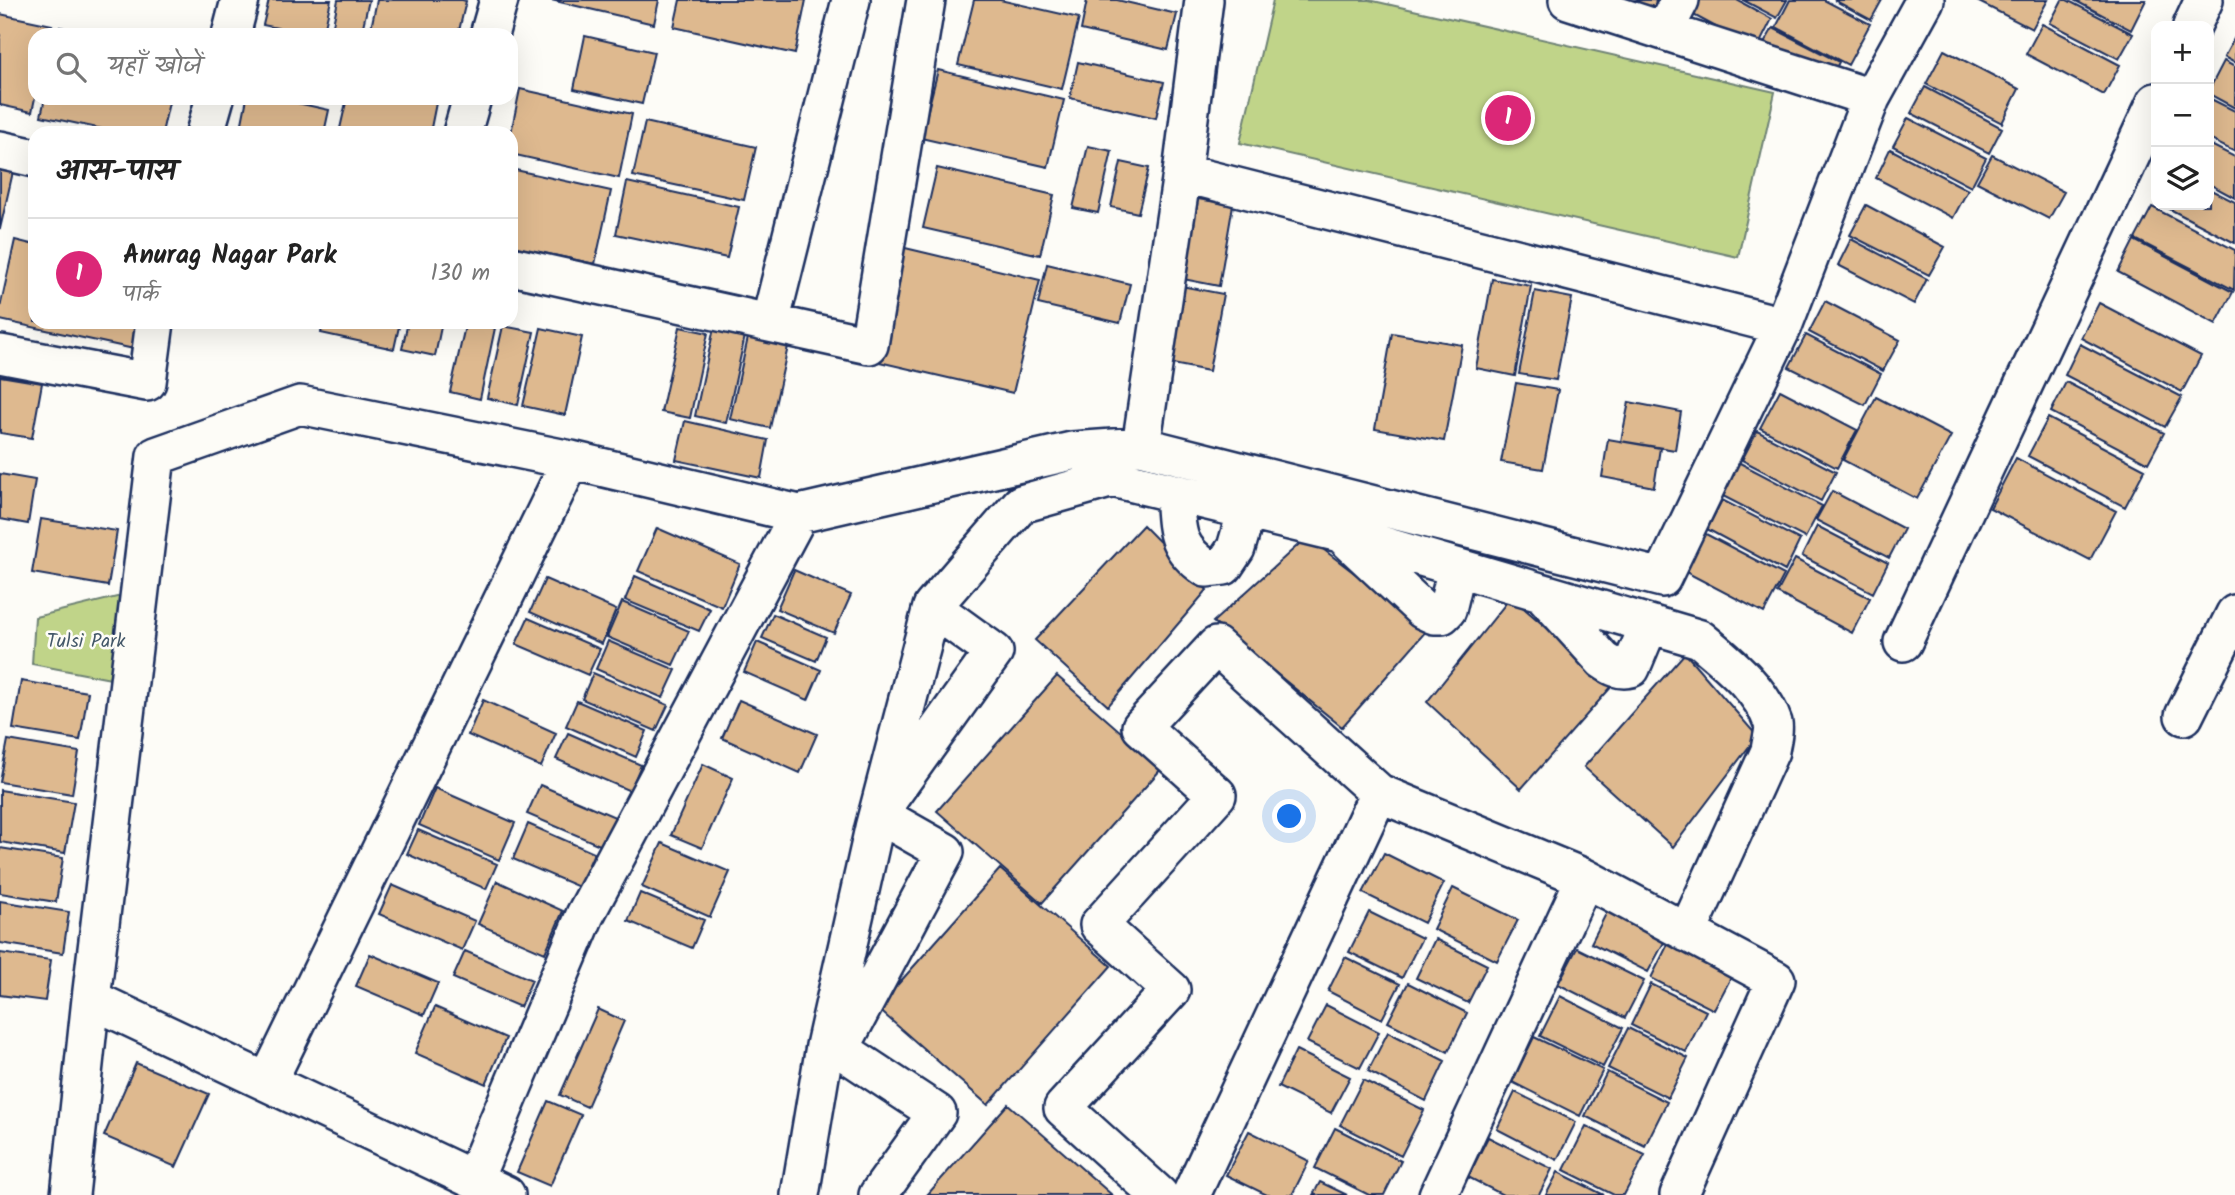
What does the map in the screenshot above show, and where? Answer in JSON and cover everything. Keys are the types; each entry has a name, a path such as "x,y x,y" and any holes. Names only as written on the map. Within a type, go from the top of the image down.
{"street":[{"path":"233,28 240,0"},
{"path":"491,28 499,0"},
{"path":"769,323 851,0"},
{"path":"518,268 869,345 926,0"},
{"path":"1141,446 1182,173 1204,0"},
{"path":"1568,0 1672,15 1871,98"},
{"path":"70,1195 156,456 300,405 571,460 799,514 1072,451 1141,446 1662,578 1783,326 1871,98 1925,0"},
{"path":"2194,21 2204,0"},
{"path":"207,126 213,105"},
{"path":"464,126 470,105"},
{"path":"1903,642 2151,113"},
{"path":"0,150 28,156"},
{"path":"1182,173 1783,326"},
{"path":"0,354 147,382 154,329"},
{"path":"1071,490 1072,451"},
{"path":"268,1081 571,460"},
{"path":"800,1195 833,1048 878,814 932,607 1021,504 1113,478 1340,533 1700,639 1730,664 1757,693 1774,725 1770,751 1688,933"},
{"path":"1174,493 1178,539 1191,558 1206,568 1224,566 1236,548 1247,510"},
{"path":"91,999 490,1187 585,915 799,514"},
{"path":"1340,533 1423,610 1434,615 1442,615 1447,610 1457,568"},
{"path":"1543,594 1603,660 1613,667 1624,670 1631,668 1649,625"},
{"path":"878,814 994,652 932,607"},
{"path":"2184,716 2235,614"},
{"path":"1159,1195 1063,1108 1171,990 1099,925 1217,795 1142,727 1216,646 1379,793 1585,878 1776,981 1679,1195"},
{"path":"1191,1195 1379,793"},
{"path":"833,1048 945,852 878,814"},
{"path":"1438,1195 1585,878"},
{"path":"833,1048 937,1113 878,1195"}],"green space":[{"path":"1273,0 1369,0 1775,92 1738,257 1240,143"},
{"name":"Tulsi Park","path":"125,595 116,680 32,664 35,617"}],"building":[{"path":"269,0 331,0 325,28 277,28 263,25"},
{"path":"338,0 369,0 363,28 332,28"},
{"path":"377,0 466,1 460,28 371,28"},
{"path":"551,0 659,0 654,24"},
{"path":"680,0 806,0 795,54 674,27"},
{"path":"974,0 1000,0 1079,18 1062,89 958,65"},
{"path":"1087,0 1117,0 1177,14 1168,50 1081,30"},
{"path":"1594,0 1656,0 1653,15"},
{"path":"1692,0 1737,0 1772,19 1757,49 1686,11"},
{"path":"1743,0 1787,0 1777,18"},
{"path":"1790,0 1824,0 1870,24 1848,65 1776,27"},
{"path":"1834,0 1882,0 1871,20"},
{"path":"1975,0 2048,0 2032,29"},
{"path":"2062,0 2067,0 2133,34 2119,59 2050,23"},
{"path":"2074,0 2146,0 2131,30"},
{"path":"0,14 52,25 51,28 28,28 28,105 34,105 32,112 0,105"},
{"path":"2042,24 2120,65 2104,95 2026,54"},
{"path":"1773,28 1839,62 1829,82 1762,47"},
{"path":"585,36 654,52 642,104 574,89"},
{"path":"2235,37 2235,63 2224,57"},
{"path":"1944,50 2019,89 2002,123 1926,84"},
{"path":"2224,61 2235,67 2235,108 2214,97 2214,80"},
{"path":"1078,62 1164,82 1156,118 1070,98"},
{"path":"938,70 1064,100 1048,167 921,138"},
{"path":"1925,87 2002,128 1989,153 1911,113"},
{"path":"520,89 632,114 619,178 518,156 518,126 512,126"},
{"path":"2214,100 2235,111 2235,152 2214,142"},
{"path":"43,105 168,105 164,126 88,126 41,116"},
{"path":"246,105 306,105 329,110 326,126 241,126"},
{"path":"345,105 436,105 431,126 341,126"},
{"path":"1908,118 1986,158 1971,187 1893,146"},
{"path":"645,122 756,147 744,200 633,176"},
{"path":"1088,146 1112,151 1098,213 1073,208"},
{"path":"2214,146 2235,157 2235,198 2214,187"},
{"path":"1890,149 1968,190 1953,218 1876,178"},
{"path":"1992,155 2064,192 2049,219 1977,182"},
{"path":"0,159 15,163 0,229"},
{"path":"1121,162 1149,168 1138,213 1111,207"},
{"path":"937,168 1054,195 1040,255 923,228"},
{"path":"518,171 611,191 595,264 518,248"},
{"path":"627,182 739,207 727,258 616,234"},
{"path":"2214,192 2235,202 2235,243 2172,210 2214,210"},
{"path":"1198,199 1233,205 1219,286 1183,279"},
{"path":"1866,205 1945,247 1929,275 1850,235"},
{"path":"2151,209 2158,210 2235,250 2234,290 2135,239"},
{"path":"1851,239 1927,279 1914,304 1838,265"},
{"path":"15,240 28,243 28,326 0,320 0,308"},
{"path":"2134,240 2233,292 2216,324 2118,272"},
{"path":"901,247 1040,280 1013,393 875,361"},
{"path":"1047,264 1130,284 1120,323 1038,304"},
{"path":"1492,279 1531,286 1515,376 1476,368"},
{"path":"1171,284 1223,294 1209,371 1157,361"},
{"path":"1535,291 1572,298 1556,380 1519,374"},
{"path":"1825,301 1900,340 1883,371 1809,332"},
{"path":"2099,303 2201,356 2182,392 2081,338"},
{"path":"680,327 708,333 690,418 661,412"},
{"path":"541,328 582,337 565,415 523,406"},
{"path":"714,328 745,336 726,423 695,416"},
{"path":"42,329 138,329 134,349"},
{"path":"322,329 398,329 394,349 321,333"},
{"path":"406,329 441,329 435,356 402,349"},
{"path":"464,329 495,329 480,399 450,392"},
{"path":"502,329 534,332 518,405 487,398"},
{"path":"749,333 789,342 770,428 730,419"},
{"path":"1392,333 1462,345 1444,441 1375,429"},
{"path":"1806,335 1881,374 1865,405 1789,367"},
{"path":"2080,344 2182,397 2165,427 2065,375"},
{"path":"0,376 42,383 32,438 0,433"},
{"path":"2066,382 2164,433 2148,463 2051,412"},
{"path":"1516,383 1558,390 1543,469 1501,462"},
{"path":"1780,390 1857,430 1837,468 1760,428"},
{"path":"1876,397 1951,436 1917,499 1843,460"},
{"path":"1629,402 1681,412 1675,450 1621,441"},
{"path":"2048,418 2145,469 2125,507 2028,456"},
{"path":"685,421 768,440 761,478 676,460"},
{"path":"1757,431 1836,472 1821,501 1742,460"},
{"path":"1608,439 1660,448 1654,487 1602,477"},
{"path":"2016,458 2116,511 2090,560 1990,508"},
{"path":"1738,462 1822,506 1805,538 1721,495"},
{"path":"0,474 35,480 28,524 0,519"},
{"path":"1832,491 1904,529 1889,558 1816,520"},
{"path":"1722,500 1800,540 1785,571 1707,529"},
{"path":"41,519 117,531 108,586 32,573"},
{"path":"1143,525 1207,590 1108,706 1035,640"},
{"path":"1817,526 1888,563 1873,593 1802,556"},
{"path":"657,528 740,564 722,607 638,571"},
{"path":"1702,532 1784,575 1764,613 1682,570"},
{"path":"1307,537 1428,629 1342,727 1213,622"},
{"path":"1795,559 1870,598 1852,633 1777,593"},
{"path":"794,570 851,595 834,633 777,609"},
{"path":"635,576 710,609 699,631 625,600"},
{"path":"545,579 616,610 602,644 530,612"},
{"path":"1511,597 1613,685 1521,789 1427,702"},
{"path":"622,602 689,631 673,665 607,637"},
{"path":"773,614 826,637 816,661 762,638"},
{"path":"528,618 600,649 588,675 516,644"},
{"path":"608,641 676,670 663,698 596,669"},
{"path":"757,642 821,670 808,700 744,672"},
{"path":"1685,653 1757,736 1673,847 1584,767"},
{"path":"593,673 668,705 656,731 582,699"},
{"path":"1057,676 1162,768 1042,903 937,811"},
{"path":"21,681 88,692 80,740 13,729"},
{"path":"483,700 556,733 541,767 468,735"},
{"path":"739,700 817,734 800,773 722,738"},
{"path":"577,701 647,731 636,757 566,726"},
{"path":"568,733 641,765 630,791 556,759"},
{"path":"8,740 79,752 72,794 0,782"},
{"path":"703,764 733,778 702,848 671,835"},
{"path":"540,785 615,817 602,846 527,814"},
{"path":"435,788 515,823 499,860 419,825"},
{"path":"0,790 74,802 65,853 0,842"},
{"path":"528,824 594,853 579,887 513,859"},
{"path":"418,830 497,864 486,889 407,854"},
{"path":"662,843 730,872 710,917 642,887"},
{"path":"0,848 63,858 56,902 0,893"},
{"path":"1384,853 1444,883 1424,923 1363,893"},
{"path":"1000,869 1111,966 988,1105 877,1008"},
{"path":"497,881 563,911 545,953 478,924"},
{"path":"392,885 475,921 462,950 379,914"},
{"path":"1453,888 1518,920 1497,961 1433,929"},
{"path":"640,893 704,920 692,948 628,921"},
{"path":"0,901 69,912 63,953 0,943"},
{"path":"1610,906 1668,935 1648,972 1591,943"},
{"path":"1369,912 1422,938 1402,978 1349,952"},
{"path":"1671,938 1735,970 1714,1010 1651,978"},
{"path":"1435,939 1487,965 1468,1003 1416,978"},
{"path":"1577,948 1644,981 1625,1018 1558,984"},
{"path":"465,951 532,980 520,1007 453,978"},
{"path":"0,953 51,960 45,1001 0,995"},
{"path":"370,954 438,983 424,1015 356,986"},
{"path":"1345,957 1400,984 1382,1019 1328,991"},
{"path":"1408,983 1467,1013 1448,1052 1388,1022"},
{"path":"1651,984 1706,1011 1686,1052 1631,1025"},
{"path":"1560,996 1623,1028 1603,1067 1540,1036"},
{"path":"1326,1005 1379,1032 1360,1068 1307,1042"},
{"path":"435,1007 506,1038 486,1084 415,1053"},
{"path":"598,1009 624,1021 587,1107 560,1095"},
{"path":"1628,1028 1688,1058 1668,1098 1608,1068"},
{"path":"1388,1032 1445,1061 1426,1101 1368,1071"},
{"path":"1534,1037 1603,1070 1580,1116 1512,1082"},
{"path":"1296,1050 1350,1077 1331,1113 1278,1087"},
{"path":"136,1063 209,1094 176,1167 104,1136"},
{"path":"1607,1072 1667,1102 1645,1146 1585,1116"},
{"path":"1363,1080 1424,1110 1401,1156 1340,1125"},
{"path":"1515,1092 1576,1122 1557,1160 1497,1129"},
{"path":"548,1101 581,1115 550,1186 517,1172"},
{"path":"1008,1104 1112,1195 927,1195"},
{"path":"1586,1126 1645,1155 1624,1195 1614,1195 1564,1170"},
{"path":"1335,1128 1401,1161 1384,1195 1369,1195 1315,1168"},
{"path":"1249,1131 1309,1161 1292,1195 1267,1195 1226,1175"},
{"path":"1488,1137 1552,1169 1539,1195 1503,1195 1468,1177"},
{"path":"1558,1172 1604,1195 1546,1195"},
{"path":"1320,1182 1347,1195 1313,1195"}],"place":[{"name":"Anurag Nagar Park","path":"1508,118"}]}
